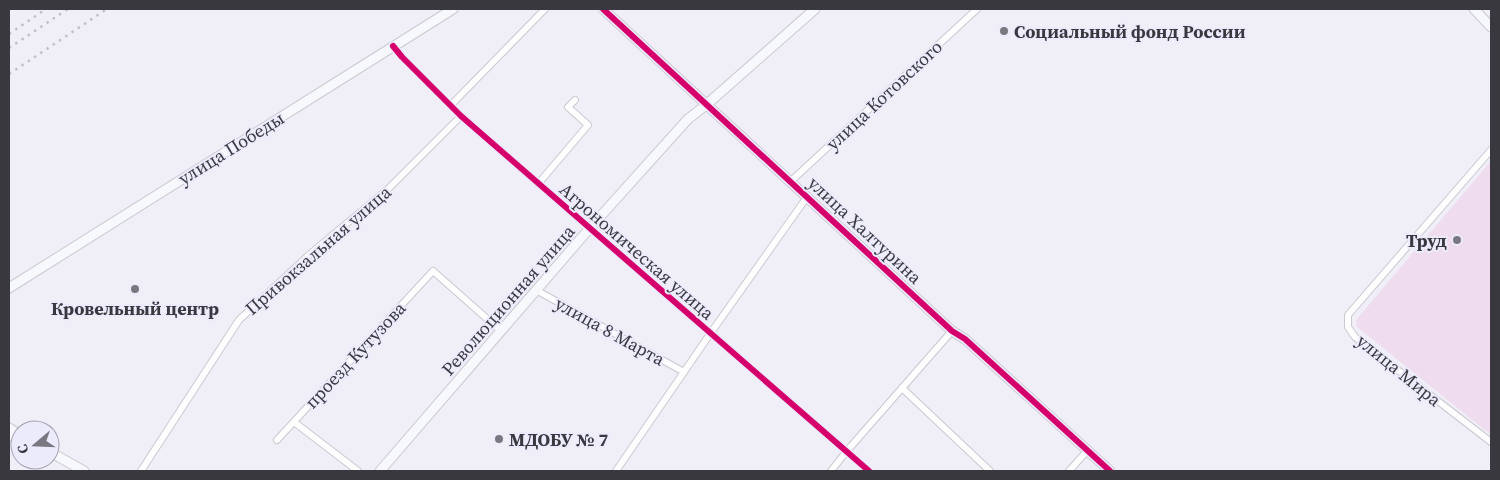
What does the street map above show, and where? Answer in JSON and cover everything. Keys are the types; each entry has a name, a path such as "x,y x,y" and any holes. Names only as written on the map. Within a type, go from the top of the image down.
{"street":[{"name":"улица Победы","path":"9,288 453,9"},
{"path":"451,105 545,9"},
{"name":"улица Халтурина","path":"603,9 952,331 965,339 1110,471"},
{"name":"Революционная улица","path":"380,471 589,229 688,119 816,9"},
{"name":"улица Котовского","path":"790,182 977,9"},
{"path":"1474,9 1491,27"},
{"name":"Агрономическая улица","path":"393,46 461,116 869,471"},
{"name":"Агрономическая улица","path":"538,184 588,125 568,107 575,100"},
{"name":"Привокзальная улица","path":"141,471 239,320 310,254 388,189 461,116"},
{"name":"улица Мира","path":"1491,150 1348,315 1348,327 1355,337 1491,442"},
{"path":"616,471 807,197"},
{"name":"проезд Кутузова","path":"277,440 434,271 501,331"},
{"name":"улица 8 Марта","path":"536,290 684,372"},
{"path":"831,471 952,331"},
{"path":"902,388 990,471"},
{"path":"294,422 358,471"},
{"path":"1069,471 1087,451"},
{"path":"60,458 84,471"}],"shaded area":[{"name":"Труд","path":"1491,161 1491,435 1357,327 1356,320"}],"railway":[{"path":"9,34 46,9"},
{"path":"9,48 68,9"},
{"path":"9,74 107,9"}],"cycle path":[{"path":"603,9 952,331 965,339 1110,471"},
{"path":"393,46 461,116 869,471"}],"place":[{"name":"Социальный фонд России","path":"1004,31"},
{"name":"Труд","path":"1457,240"},
{"name":"Кровельный центр","path":"135,289"},
{"name":"МДОБУ № 7","path":"499,439"}]}
